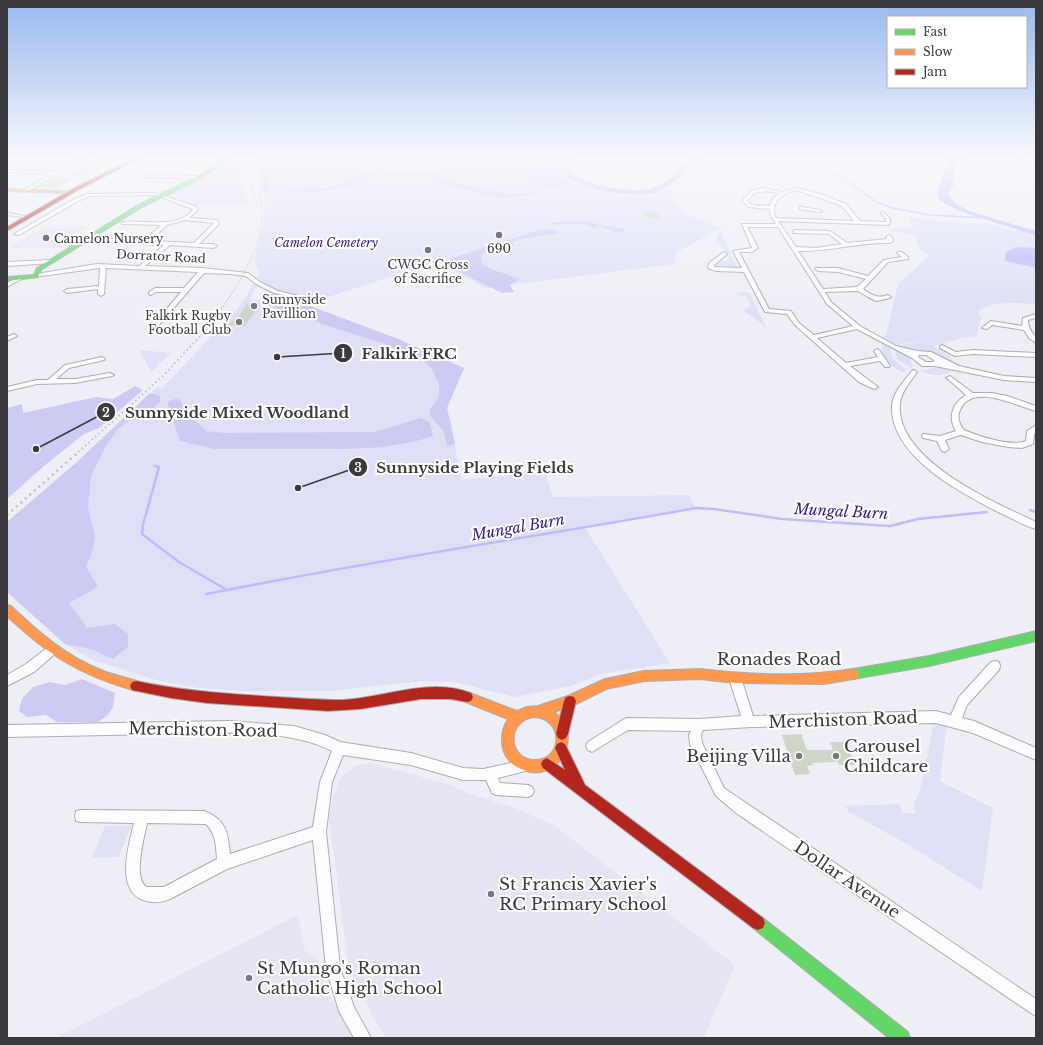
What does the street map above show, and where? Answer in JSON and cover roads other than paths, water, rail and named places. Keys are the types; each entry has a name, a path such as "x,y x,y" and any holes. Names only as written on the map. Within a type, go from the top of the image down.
{"main road":[{"path":"7,225 20,215 38,206"},
{"path":"7,229 47,206"},
{"path":"7,279 20,278 38,272 50,262 141,206"},
{"path":"7,609 52,650 94,674 136,687 170,694 240,700 344,705 376,702 421,692 452,693 517,717"},
{"name":"Ronades Road","path":"539,711 570,701 605,684 644,676 700,674 735,678 824,679 929,662 1036,636"},
{"path":"570,701 562,734 562,748 580,788"},
{"path":"487,705 501,722 507,734"},
{"path":"562,734 554,719 539,711 527,712 517,717 510,725 507,734 507,743 510,752 517,760 527,766 537,767 547,764 556,758 562,748"},
{"path":"547,764 754,920 902,1038"}],"street":[{"path":"17,234 66,206"},
{"path":"185,219 196,210 195,208 189,206"},
{"path":"752,206 771,208 779,226 820,291 836,310 858,327 894,347 934,363 958,365 1004,378 1035,381"},
{"path":"844,206 858,222"},
{"path":"802,208 820,211"},
{"path":"812,210 819,221"},
{"path":"775,219 858,222 890,226 888,219 883,213"},
{"path":"7,214 20,215"},
{"path":"124,223 165,224 185,219 216,221 217,223 195,245"},
{"path":"146,242 165,224"},
{"path":"779,226 743,226 755,248 752,250 736,250 767,312 789,312 797,324 862,380 874,387"},
{"path":"796,232 830,233 845,244"},
{"path":"794,249 817,250 845,244 890,239 896,246"},
{"path":"97,240 214,246"},
{"path":"141,267 168,244"},
{"path":"900,253 913,261"},
{"path":"723,256 711,264 713,269 745,270"},
{"path":"859,290 886,262 906,258"},
{"path":"7,264 50,262"},
{"path":"833,264 838,270"},
{"name":"Dorrator Road","path":"38,272 91,266 230,272 248,275 269,289 308,299"},
{"path":"101,294 103,266"},
{"path":"818,269 838,270 870,278"},
{"path":"157,324 203,270"},
{"path":"7,285 20,278"},
{"path":"67,291 102,287"},
{"path":"151,293 155,290 186,290"},
{"path":"820,291 859,290 883,302 888,297"},
{"path":"1036,316 1025,319 1026,328 1036,341"},
{"path":"984,328 989,321 1026,328"},
{"path":"812,337 858,327"},
{"path":"942,347 955,354 973,352 1036,355"},
{"path":"877,352 887,366"},
{"path":"916,357 927,353 934,363"},
{"path":"955,354 958,365"},
{"path":"916,357 914,372 897,402 897,422 902,436 916,453 940,475 985,501 1036,526"},
{"path":"50,382 67,366 102,359"},
{"path":"845,365 881,359"},
{"path":"914,372 934,363"},
{"path":"7,389 37,382 75,381 110,375"},
{"path":"942,378 952,377 971,395"},
{"path":"1036,409 1007,398 988,395 971,395 960,401 954,415 955,425 961,432 969,436 1002,443 1022,445 1030,442 1030,433 1036,428"},
{"path":"926,436 940,440 961,432"},
{"path":"940,440 945,449"},
{"path":"7,681 30,668 52,650"},
{"path":"954,722 963,701 995,666"},
{"name":"Merchiston Road","path":"735,678 750,723"},
{"name":"Merchiston Road","path":"592,746 626,724 699,725 936,717 974,727 1036,754"},
{"name":"Dollar Avenue","path":"699,725 695,735 696,744 720,792 741,808 1036,1008"},
{"name":"Merchiston Road","path":"7,731 229,727 294,732 325,741 339,748 410,759 463,774 494,773 527,766"},
{"path":"339,748 326,782 319,832 333,968 347,1011 363,1038"},
{"path":"510,752 506,761 494,773 496,789 528,791"},
{"path":"81,816 210,818 219,830 224,863"},
{"path":"142,817 134,859 134,884 141,892 147,895 158,896 165,894 224,863 263,849 319,832"}],"waterway":[{"path":"887,206 931,215 984,218"},
{"name":"Mungal Burn","path":"155,466 159,467 143,525 142,534 179,562 227,590"},
{"name":"Mungal Burn","path":"227,590 344,568 696,508 714,509 782,519 890,526 918,519 987,512"},
{"name":"Mungal Burn","path":"1030,510 1036,512"},
{"path":"206,594 227,590"}],"railway":[{"path":"203,333 232,293 250,261 261,230 261,206"},
{"path":"75,455 163,376 204,332"},
{"path":"7,515 76,454"}],"place":[{"name":"690","path":"499,235"},
{"name":"Camelon Nursery","path":"46,238"},
{"name":"CWGC Cross of Sacrifice","path":"428,250"},
{"name":"Sunnyside Pavillion","path":"254,306"},
{"name":"Falkirk Rugby Football Club","path":"239,322"},
{"name":"Falkirk FRC","path":"277,357"},
{"name":"Sunnyside Mixed Woodland","path":"36,449"},
{"name":"Sunnyside Playing Fields","path":"298,488"},
{"name":"Beijing Villa","path":"799,756"},
{"name":"Carousel Childcare","path":"836,756"},
{"name":"St Francis Xavier's RC Primary School","path":"491,894"},
{"name":"St Mungo's Roman Catholic High School","path":"249,978"}],"park label":[{"name":"Camelon Cemetery","path":"326,242"}]}
